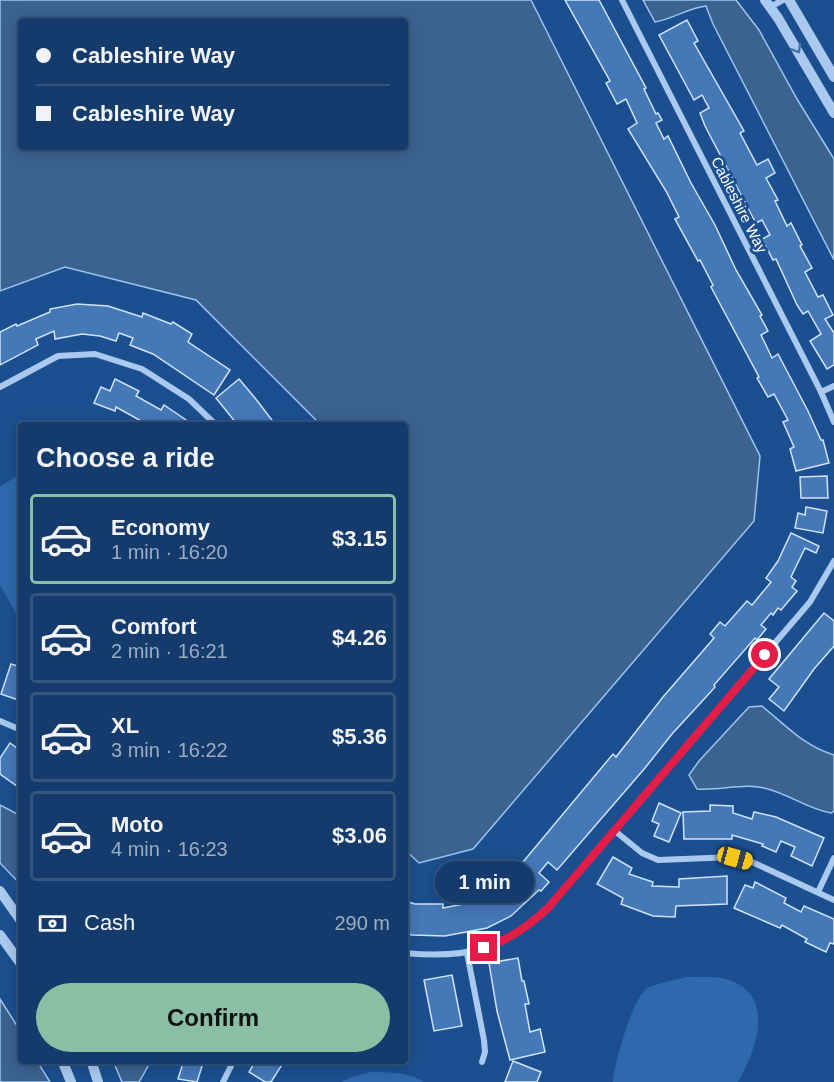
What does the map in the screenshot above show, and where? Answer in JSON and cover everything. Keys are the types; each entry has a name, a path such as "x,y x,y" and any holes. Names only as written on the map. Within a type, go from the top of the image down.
{"street":[{"name":"Cableshire Way","path":"622,0 821,392 834,422"},
{"path":"783,0 768,3 834,113"},
{"path":"789,0 834,77"},
{"path":"0,387 58,356 95,354 142,369 189,399 213,422"},
{"path":"821,392 834,386"},
{"path":"408,952 435,956 467,953 500,942 532,924 615,831 810,602 834,561"},
{"path":"0,721 18,729"},
{"path":"615,831 642,853 658,860 735,858 752,862 834,900"},
{"path":"818,892 834,858"},
{"path":"0,891 18,917"},
{"path":"0,935 18,960"},
{"path":"467,953 484,1040 485,1052 482,1062"},
{"path":"64,1064 71,1082"},
{"path":"92,1064 98,1082"},
{"path":"223,1082 232,1064"}],"shaded area":[{"path":"0,0 531,0 760,456 754,521 473,849 419,863 408,853 408,422 318,422 196,300 65,267 0,291"},
{"path":"643,0 736,0 759,30 797,99 834,159 834,260 713,24 706,6 655,22"},
{"path":"18,475 18,617 0,585 0,487"},
{"path":"762,706 804,741 834,755 834,811 831,813 760,787 697,789 689,775 699,761 749,707"},
{"path":"0,805 18,814 18,882 0,863"},
{"path":"686,977 715,977 732,981 746,989 754,1000 758,1013 758,1027 750,1056 738,1082 613,1082 625,1033 641,996 649,987"},
{"path":"0,999 18,1027 18,1064 39,1064 50,1082 0,1082"},
{"path":"114,1064 149,1064 139,1082 122,1082"},
{"path":"371,1072 405,1074 424,1082 342,1082"}],"building":[{"path":"565,0 599,0 646,88 644,89 656,114 658,113 662,120 656,123 664,139 668,136 736,270 762,315 760,316 768,331 761,335 772,358 778,354 823,440 829,463 796,471 790,449 794,447 783,422 788,420 774,394 768,397 757,378 759,377 711,287 713,285 675,219 679,217 666,191 628,129 637,123 626,99 617,104 606,83 610,81"},
{"path":"687,20 698,41 694,43 744,131 740,133 757,165 768,159 775,173 766,178 778,200 775,201 787,226 791,223 812,268 805,272 818,297 823,295 833,315 825,319 834,333 834,365 827,369 810,341 821,334 808,311 803,314 797,305 776,259 773,260 762,239 770,235 762,220 756,223 705,126 700,113 709,108 702,95 694,100 659,35"},
{"path":"77,304 108,306 142,317 143,313 171,324 173,322 192,334 188,342 230,370 214,395 153,354 130,345 133,338 119,333 116,341 82,334 55,339 54,331 36,339 38,345 0,365 0,332 50,312 50,309"},
{"path":"115,379 139,391 136,396 161,410 164,405 189,422 143,422 116,407 115,411 94,403 101,387 110,391"},
{"path":"239,379 273,422 235,422 216,398"},
{"path":"827,476 828,498 801,498 800,477"},
{"path":"806,507 827,511 823,533 795,528 798,513 805,515"},
{"path":"791,533 819,546 816,553 805,548 791,577 796,581 792,587 797,591 781,610 778,608 773,615 771,613 761,625 766,629 757,640 755,638 714,685 715,687 672,734 557,870 548,862 539,873 549,882 541,891 539,890 511,916 487,928 445,936 408,934 408,902 443,904 443,908 474,902 470,895 492,885 494,889 518,868 613,754 616,757 663,697 714,638 710,634 720,622 725,626 747,601 752,605 771,582 766,578 778,561"},
{"path":"824,613 834,621 834,646 814,669 784,711 769,699 779,687 769,679"},
{"path":"11,664 18,666 18,700 1,694"},
{"path":"10,743 18,749 18,787 0,774 0,758"},
{"path":"659,803 681,813 669,842 654,836 659,824 652,821"},
{"path":"710,805 733,806 733,813 752,819 754,812 776,817 824,838 812,866 791,856 795,847 781,841 776,852 762,846 763,844 732,835 732,839 684,839 683,812 710,811"},
{"path":"613,857 632,868 629,874 653,882 652,886 679,887 679,879 727,876 727,904 676,906 675,917 653,916 621,904 623,898 597,884"},
{"path":"755,882 786,898 784,903 801,912 804,906 834,919 834,944 830,943 826,952 805,942 807,939 782,925 780,928 734,908 745,885 753,888"},
{"path":"518,958 529,1004 525,1004 530,1032 540,1029 545,1052 510,1060 497,1011 489,963"},
{"path":"452,975 462,1026 434,1031 424,980"},
{"path":"513,1061 541,1072 537,1082 505,1082"},
{"path":"183,1064 203,1064 197,1082 178,1079"},
{"path":"254,1064 282,1064 271,1082 265,1082 249,1072"}],"route":[{"path":"484,948 532,924 548,908 765,655"}]}
